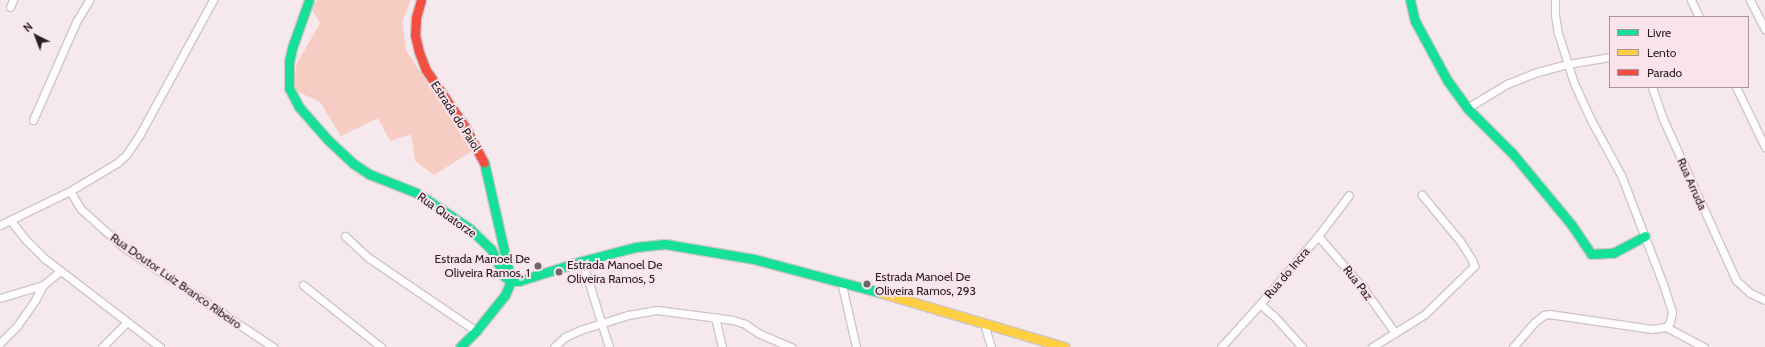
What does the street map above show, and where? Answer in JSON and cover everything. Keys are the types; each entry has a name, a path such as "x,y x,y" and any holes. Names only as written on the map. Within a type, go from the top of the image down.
{"street":[{"path":"10,7 13,0"},
{"path":"33,120 76,22 89,0"},
{"path":"0,225 11,221 70,191 117,163 126,154 140,134 213,0"},
{"name":"Rua Quatorze","path":"309,0 292,48 289,62 289,88 299,107 328,140 354,164 369,174 417,193 469,228 491,250 504,276 511,281"},
{"name":"Estrada do Paiol","path":"422,0 416,18 415,35 419,52 426,70 465,127 484,162 511,281"},
{"path":"1410,0 1415,21 1447,80 1467,108 1513,154 1570,224 1592,254 1613,253 1645,236"},
{"path":"1555,0 1555,15 1558,33 1568,64 1591,120 1621,175 1671,306 1672,318 1666,327"},
{"path":"1691,0 1699,16"},
{"path":"1750,0 1765,29"},
{"path":"1467,108 1507,84 1534,73 1568,64 1609,57"},
{"name":"Rua Arruda","path":"1652,88 1663,119 1736,280 1750,294 1765,300"},
{"path":"1736,88 1765,147"},
{"name":"Rua Doutor Luiz Branco Ribeiro","path":"70,191 81,210 122,246 273,347"},
{"name":"Rua do Incra","path":"1221,347 1318,236 1349,195"},
{"path":"1372,347 1434,306 1472,269 1474,264 1460,241 1422,195"},
{"path":"11,221 33,248 60,271 160,347"},
{"path":"345,236 369,258 476,331"},
{"name":"Rua Paz","path":"1318,236 1364,289 1395,333"},
{"path":"460,347 476,331 505,295 511,281 519,281 582,261 636,247 665,244 754,259 841,281 1064,347"},
{"path":"582,261 609,347"},
{"path":"0,343 17,326 35,300 43,285 60,271"},
{"path":"841,281 856,347"},
{"path":"0,298 43,285"},
{"path":"303,285 381,347"},
{"path":"1260,304 1274,316 1302,347"},
{"path":"554,347 572,334 601,323 657,310 715,317 745,324 760,334 791,347"},
{"path":"1513,347 1535,322 1544,315 1549,314 1652,330 1666,327 1704,347"},
{"path":"715,317 722,347"},
{"path":"102,347 127,322"},
{"path":"984,324 991,347"}],"shaded area":[{"path":"317,0 411,0 402,22 406,50 472,151 434,175 415,161 411,134 390,141 378,118 341,136 320,102 294,90 296,65 320,23 311,8"}],"traffic: fast":[{"path":"309,0 292,48 289,62 289,88 299,107 328,140 354,164 369,174 417,193 469,228 491,249 504,276 511,281"},
{"path":"1410,0 1415,21 1447,80 1467,108 1513,154 1571,224 1591,254 1613,253 1645,236"},
{"path":"460,347 476,331 505,295 511,281 484,162"},
{"path":"511,281 519,281 582,261 636,247 665,244 754,259 882,293"}],"traffic: slow":[{"path":"882,293 1064,347"}],"traffic: jam":[{"path":"421,0 416,18 415,35 419,52 426,70 465,127 484,162"}],"place":[{"name":"Estrada Manoel De Oliveira Ramos, 1","path":"538,266"},
{"name":"Estrada Manoel De Oliveira Ramos, 5","path":"559,272"},
{"name":"Estrada Manoel De Oliveira Ramos, 293","path":"867,284"}]}
